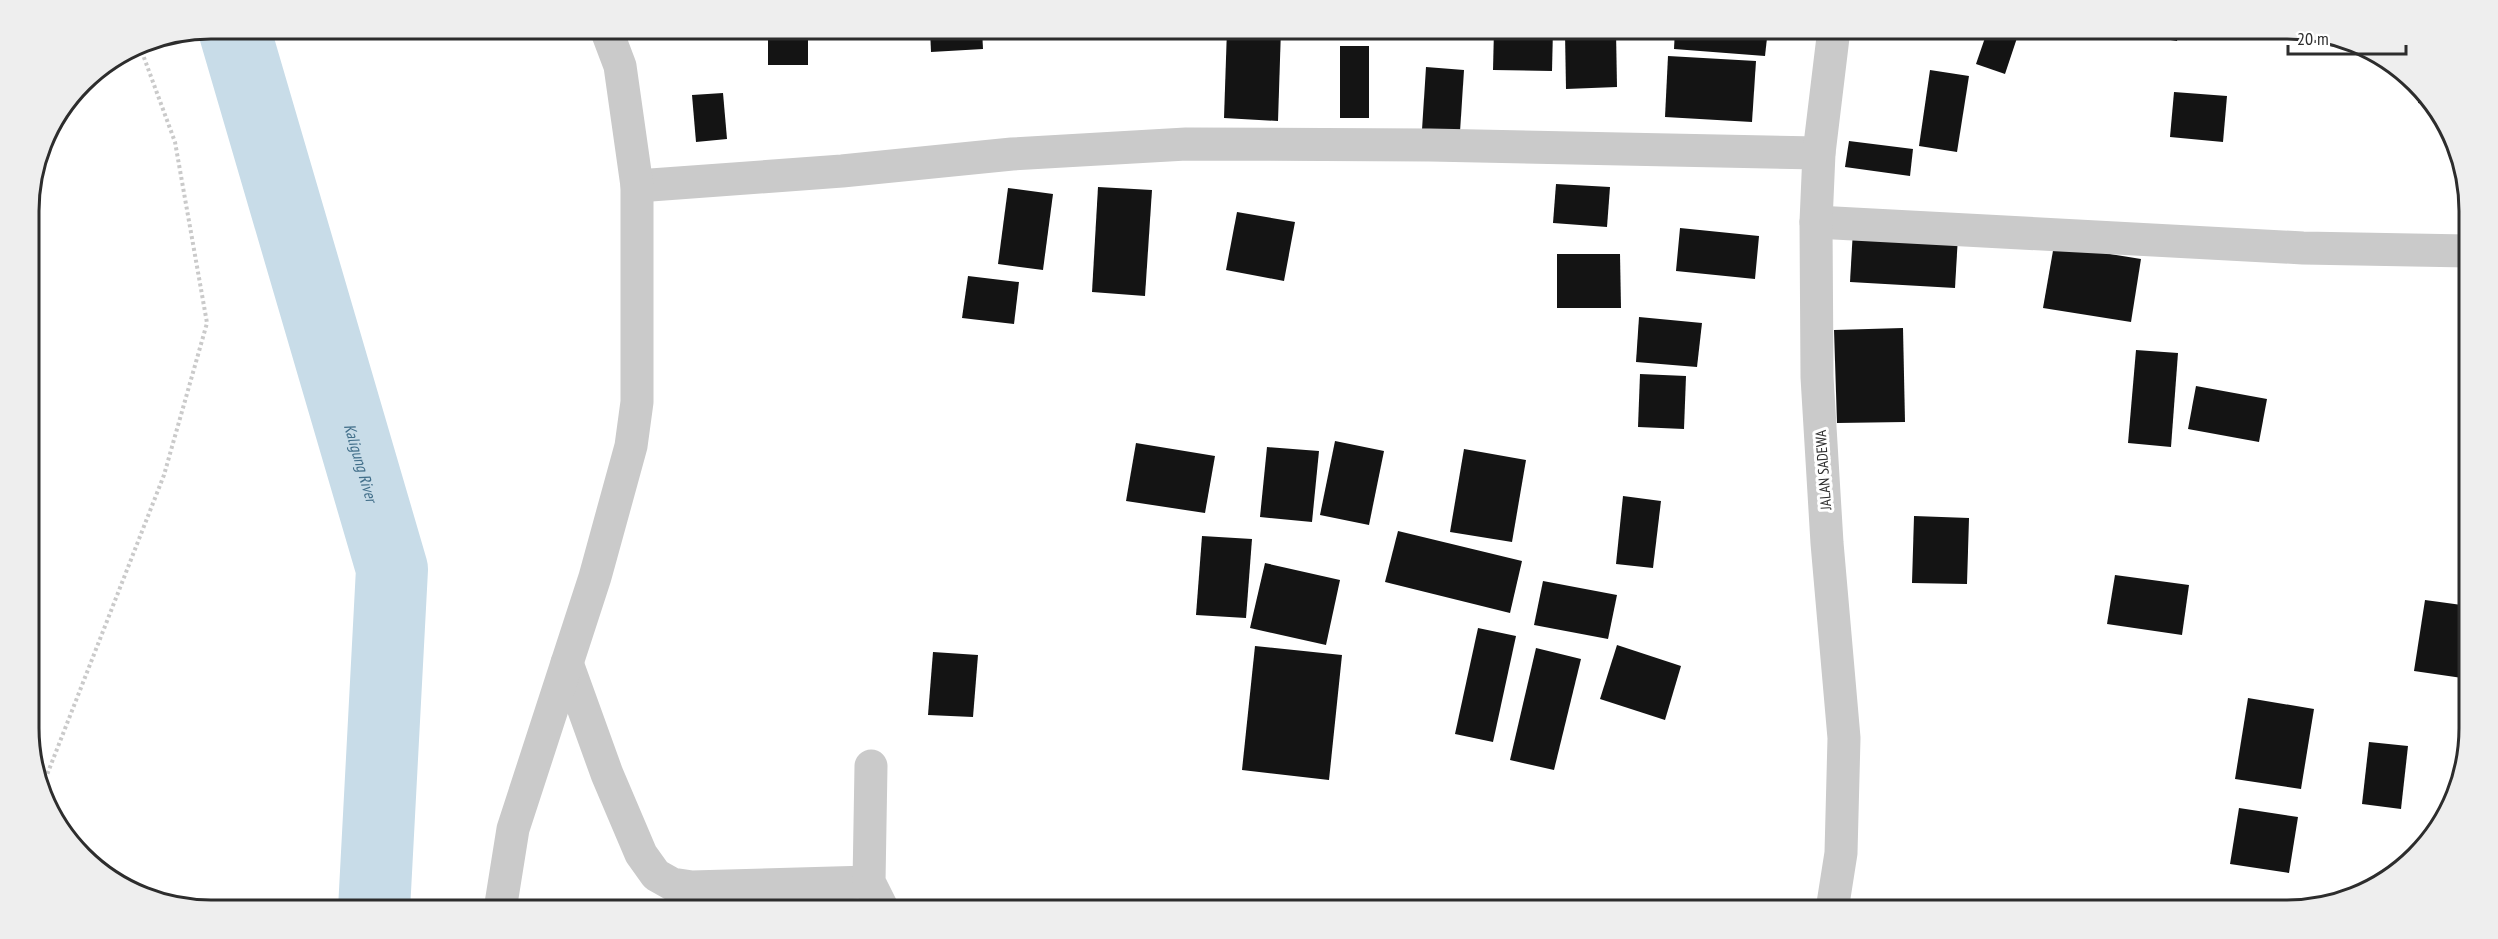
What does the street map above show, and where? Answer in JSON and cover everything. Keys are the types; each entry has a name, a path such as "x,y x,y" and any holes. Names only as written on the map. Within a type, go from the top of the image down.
{"street":[{"path":"502,900 513,829 607,534 631,446 637,402 637,186 620,66 610,39"},
{"name":"JALAN SADEWA","path":"1830,39 1790,153 1816,222 1817,376 1827,543 1844,738 1842,853 1834,900"},
{"path":"637,186 842,171 1012,154 1186,144 1790,153"},
{"path":"1816,222 2303,248 2459,251"},
{"path":"567,663 607,774 641,854 656,875 672,884 692,887 876,896 871,766"}],"path":[{"path":"46,777 164,475 207,323 175,142 142,53"}],"building":[{"path":"768,39 808,39 808,65 768,65"},
{"path":"930,39 982,39 983,49 931,52"},
{"path":"1227,39 1281,39 1278,121 1224,118"},
{"path":"1494,39 1553,39 1552,71 1493,70"},
{"path":"1565,39 1616,39 1617,87 1566,89"},
{"path":"1674,39 1767,39 1765,56 1674,49"},
{"path":"1985,39 2017,39 2005,74 1976,64"},
{"path":"1340,46 1369,46 1369,118 1340,118"},
{"path":"1668,56 1756,61 1752,122 1665,117"},
{"path":"1426,67 1464,70 1460,132 1422,130"},
{"path":"1930,70 1969,76 1957,152 1919,146"},
{"path":"2174,92 2227,96 2223,142 2170,137"},
{"path":"723,93 727,139 696,142 692,95"},
{"path":"1849,141 1913,149 1910,176 1845,167"},
{"path":"1556,184 1610,187 1607,227 1553,223"},
{"path":"1098,187 1152,190 1145,296 1092,292"},
{"path":"1008,188 1053,194 1043,270 998,264"},
{"path":"1237,212 1295,222 1284,281 1226,270"},
{"path":"1680,228 1759,236 1755,279 1676,271"},
{"path":"1853,230 1958,236 1955,288 1850,282"},
{"path":"2054,245 2141,259 2131,322 2043,308"},
{"path":"1557,254 1620,254 1621,308 1557,308"},
{"path":"968,276 1019,282 1014,324 962,318"},
{"path":"1639,317 1702,323 1697,367 1636,362"},
{"path":"1903,328 1905,422 1837,423 1834,330"},
{"path":"2136,350 2178,353 2171,447 2128,443"},
{"path":"1640,374 1686,376 1684,429 1638,427"},
{"path":"2196,386 2267,399 2259,442 2188,429"},
{"path":"1335,441 1384,451 1369,525 1320,515"},
{"path":"1136,443 1215,456 1205,513 1126,501"},
{"path":"1267,447 1319,451 1312,522 1260,517"},
{"path":"1464,449 1526,460 1512,542 1450,532"},
{"path":"1623,496 1661,501 1653,568 1616,564"},
{"path":"1914,516 1969,518 1967,584 1912,583"},
{"path":"1398,531 1522,561 1510,613 1385,582"},
{"path":"1202,536 1252,539 1246,618 1196,615"},
{"path":"1265,563 1340,580 1326,645 1250,628"},
{"path":"2115,575 2189,585 2182,635 2107,624"},
{"path":"1543,581 1617,595 1608,639 1534,625"},
{"path":"2425,600 2459,605 2459,678 2414,671"},
{"path":"1478,628 1516,636 1493,742 1455,734"},
{"path":"1617,645 1681,666 1665,720 1600,699"},
{"path":"1255,646 1342,655 1329,780 1242,770"},
{"path":"1536,648 1581,659 1554,770 1510,760"},
{"path":"933,652 978,655 973,717 928,715"},
{"path":"2248,698 2314,709 2301,789 2235,779"},
{"path":"2369,742 2408,746 2401,809 2362,804"},
{"path":"2239,808 2298,817 2289,873 2230,864"}],"waterway":[{"name":"Kaligung River","path":"237,39 392,569 375,900"}]}
